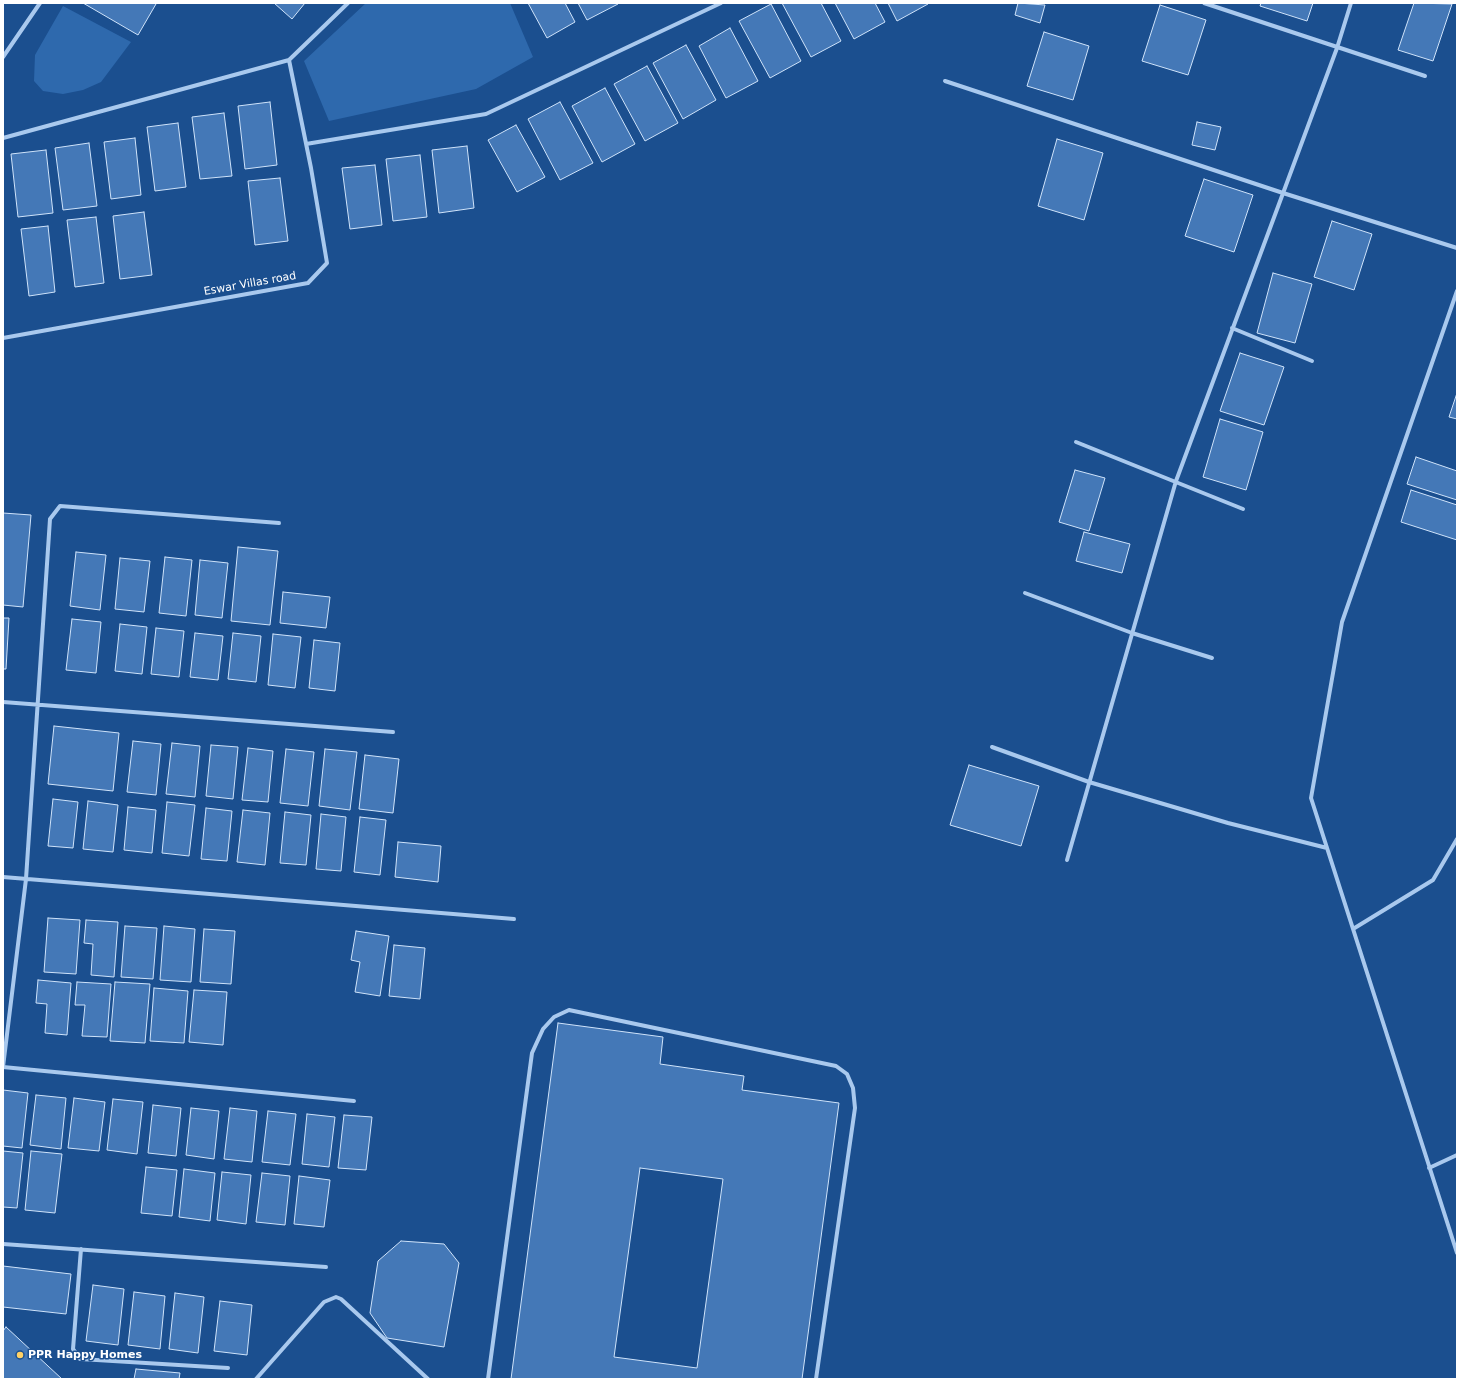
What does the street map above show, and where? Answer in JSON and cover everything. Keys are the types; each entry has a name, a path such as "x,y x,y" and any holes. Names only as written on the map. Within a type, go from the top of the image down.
{"street":[{"path":"3,57 40,3"},
{"path":"3,138 289,60 348,3"},
{"path":"306,144 486,114 721,3"},
{"path":"1204,3 1425,76"},
{"path":"1067,860 1176,482 1337,48 1351,3"},
{"name":"Eswar Villas road","path":"3,338 308,283 327,263 306,144 289,60"},
{"path":"945,81 1283,193 1457,248"},
{"path":"1457,291 1342,622 1311,798 1457,1253"},
{"path":"1232,328 1312,361"},
{"path":"1076,442 1243,509"},
{"path":"279,523 60,506 50,519 26,879 3,1067 354,1101"},
{"path":"1025,593 1132,633 1212,658"},
{"path":"3,702 37,703 393,732"},
{"path":"992,747 1089,782 1228,823 1327,848"},
{"path":"1353,930 1433,880 1457,839"},
{"path":"3,877 514,919"},
{"path":"488,1379 532,1053 543,1029 554,1017 569,1010 836,1066 847,1074 853,1088 855,1108 816,1379"},
{"path":"1429,1168 1457,1155"},
{"path":"3,1244 326,1268"},
{"path":"81,1249 73,1349 80,1359 228,1368"},
{"path":"256,1379 324,1302 336,1297 341,1299 428,1379"}],"shaded area":[{"path":"366,3 510,3 533,57 476,89 329,121 304,61"},
{"path":"63,6 131,42 101,82 83,90 63,94 43,91 34,81 35,55"}],"building":[{"path":"83,3 154,3 156,4 138,35"},
{"path":"274,3 305,3 292,19"},
{"path":"528,3 565,3 575,22 547,38"},
{"path":"578,3 617,3 618,4 587,20"},
{"path":"782,3 821,3 841,41 811,57"},
{"path":"835,3 875,3 885,22 854,39"},
{"path":"888,3 928,3 928,4 897,21"},
{"path":"1018,3 1045,5 1040,23 1015,15"},
{"path":"1261,3 1313,3 1307,21 1260,6"},
{"path":"1414,3 1452,4 1433,61 1398,50"},
{"path":"771,4 801,61 770,78 739,21"},
{"path":"1160,5 1206,20 1188,75 1142,61"},
{"path":"730,28 758,81 726,98 699,46"},
{"path":"1044,32 1089,46 1073,100 1027,86"},
{"path":"686,45 716,100 683,119 653,63"},
{"path":"647,66 678,123 645,141 614,84"},
{"path":"605,88 635,144 602,162 572,106"},
{"path":"270,102 277,165 245,169 238,106"},
{"path":"560,102 593,163 560,180 528,119"},
{"path":"224,113 232,176 200,179 192,117"},
{"path":"1197,122 1221,127 1215,150 1192,145"},
{"path":"178,123 186,187 155,191 147,127"},
{"path":"516,125 545,177 517,192 488,140"},
{"path":"135,138 141,195 111,199 104,142"},
{"path":"1057,139 1103,153 1084,220 1038,206"},
{"path":"89,143 97,206 63,210 55,148"},
{"path":"467,146 474,208 439,213 432,150"},
{"path":"46,150 53,213 18,217 11,154"},
{"path":"420,155 427,217 393,221 386,159"},
{"path":"375,165 382,225 350,229 342,168"},
{"path":"280,178 288,241 255,245 248,181"},
{"path":"1204,179 1253,195 1234,252 1185,236"},
{"path":"144,212 152,275 120,279 113,216"},
{"path":"96,217 104,283 75,287 67,220"},
{"path":"1332,221 1372,234 1354,290 1314,277"},
{"path":"48,226 55,292 29,296 21,229"},
{"path":"1273,273 1312,284 1295,343 1257,333"},
{"path":"1240,353 1284,367 1264,425 1220,411"},
{"path":"1457,393 1457,419 1449,417"},
{"path":"1220,419 1263,432 1246,490 1203,477"},
{"path":"1416,457 1457,471 1457,500 1407,484"},
{"path":"1075,470 1105,478 1089,531 1059,522"},
{"path":"1411,490 1457,505 1457,540 1401,522"},
{"path":"3,513 31,515 23,607 3,605"},
{"path":"1084,532 1130,544 1122,573 1076,561"},
{"path":"238,547 278,551 270,625 231,621"},
{"path":"76,552 106,555 100,610 70,606"},
{"path":"165,557 192,560 186,616 159,613"},
{"path":"120,558 150,561 144,612 115,609"},
{"path":"200,560 228,563 222,618 195,615"},
{"path":"283,592 330,597 326,628 280,623"},
{"path":"3,618 9,618 6,669 3,669"},
{"path":"72,619 101,622 96,673 66,670"},
{"path":"120,624 147,627 142,674 115,671"},
{"path":"156,628 184,631 179,677 151,674"},
{"path":"195,633 223,636 218,680 190,677"},
{"path":"233,633 261,636 256,682 228,679"},
{"path":"273,634 301,637 295,688 268,685"},
{"path":"314,640 340,643 335,691 309,688"},
{"path":"54,726 119,733 113,791 48,784"},
{"path":"133,741 161,744 156,795 127,792"},
{"path":"172,743 200,746 195,797 166,794"},
{"path":"211,745 238,747 233,799 206,796"},
{"path":"248,748 273,751 268,802 242,800"},
{"path":"286,749 314,752 308,806 280,803"},
{"path":"325,749 357,752 350,810 319,806"},
{"path":"365,755 399,759 393,813 359,809"},
{"path":"969,765 1039,786 1021,846 950,825"},
{"path":"53,799 78,802 73,848 48,846"},
{"path":"88,801 118,805 113,852 83,849"},
{"path":"167,802 195,805 189,856 162,853"},
{"path":"128,807 156,810 152,853 124,850"},
{"path":"206,808 232,811 227,861 201,859"},
{"path":"243,810 270,813 265,865 237,862"},
{"path":"285,812 311,815 306,865 280,863"},
{"path":"321,814 346,817 341,871 316,869"},
{"path":"360,817 386,820 380,875 354,872"},
{"path":"398,842 441,846 438,882 395,877"},
{"path":"48,918 80,920 76,974 44,972"},
{"path":"86,920 118,922 114,977 91,975 93,944 84,943"},
{"path":"125,926 157,928 153,979 121,977"},
{"path":"164,926 195,929 191,982 160,980"},
{"path":"204,929 235,931 231,984 200,982"},
{"path":"356,931 389,936 380,996 355,992 360,962 351,960"},
{"path":"394,945 425,948 420,999 389,996"},
{"path":"38,980 71,983 67,1035 45,1033 47,1004 36,1003"},
{"path":"77,982 111,984 107,1037 82,1036 85,1005 75,1005"},
{"path":"115,982 150,984 145,1043 110,1041"},
{"path":"154,988 188,991 184,1043 150,1041"},
{"path":"194,990 227,992 223,1045 189,1042"},
{"path":"558,1023 663,1037 660,1064 744,1076 742,1090 839,1103 802,1379 511,1379","holes":["640,1168 723,1179 697,1368 614,1357"]},
{"path":"3,1090 28,1093 22,1148 3,1146"},
{"path":"36,1095 66,1098 61,1149 30,1145"},
{"path":"74,1098 105,1102 99,1151 68,1148"},
{"path":"113,1099 143,1102 137,1154 107,1150"},
{"path":"153,1105 181,1108 176,1156 148,1153"},
{"path":"191,1108 219,1111 214,1159 186,1155"},
{"path":"230,1108 257,1111 252,1162 224,1159"},
{"path":"268,1111 296,1114 290,1165 262,1162"},
{"path":"307,1114 335,1117 329,1167 302,1164"},
{"path":"344,1115 372,1117 366,1170 338,1168"},
{"path":"3,1151 23,1153 17,1208 3,1207"},
{"path":"31,1151 62,1154 55,1213 25,1210"},
{"path":"146,1167 177,1170 172,1216 141,1213"},
{"path":"184,1169 215,1173 210,1221 179,1217"},
{"path":"222,1172 251,1175 246,1224 217,1220"},
{"path":"262,1173 290,1176 285,1225 256,1222"},
{"path":"299,1176 330,1180 324,1227 294,1224"},
{"path":"401,1241 444,1244 459,1263 444,1347 387,1338 370,1313 378,1261"},
{"path":"3,1266 71,1274 66,1314 3,1307"},
{"path":"93,1285 124,1289 118,1345 86,1341"},
{"path":"134,1292 165,1296 160,1349 128,1345"},
{"path":"175,1293 204,1297 198,1353 169,1349"},
{"path":"220,1301 252,1305 247,1355 214,1351"},
{"name":"PPR Happy Homes","path":"6,1327 62,1379 3,1379 3,1331"},
{"path":"136,1369 180,1373 179,1379 134,1379"}],"place":[{"name":"PPR Happy Homes","path":"20,1355"}]}
